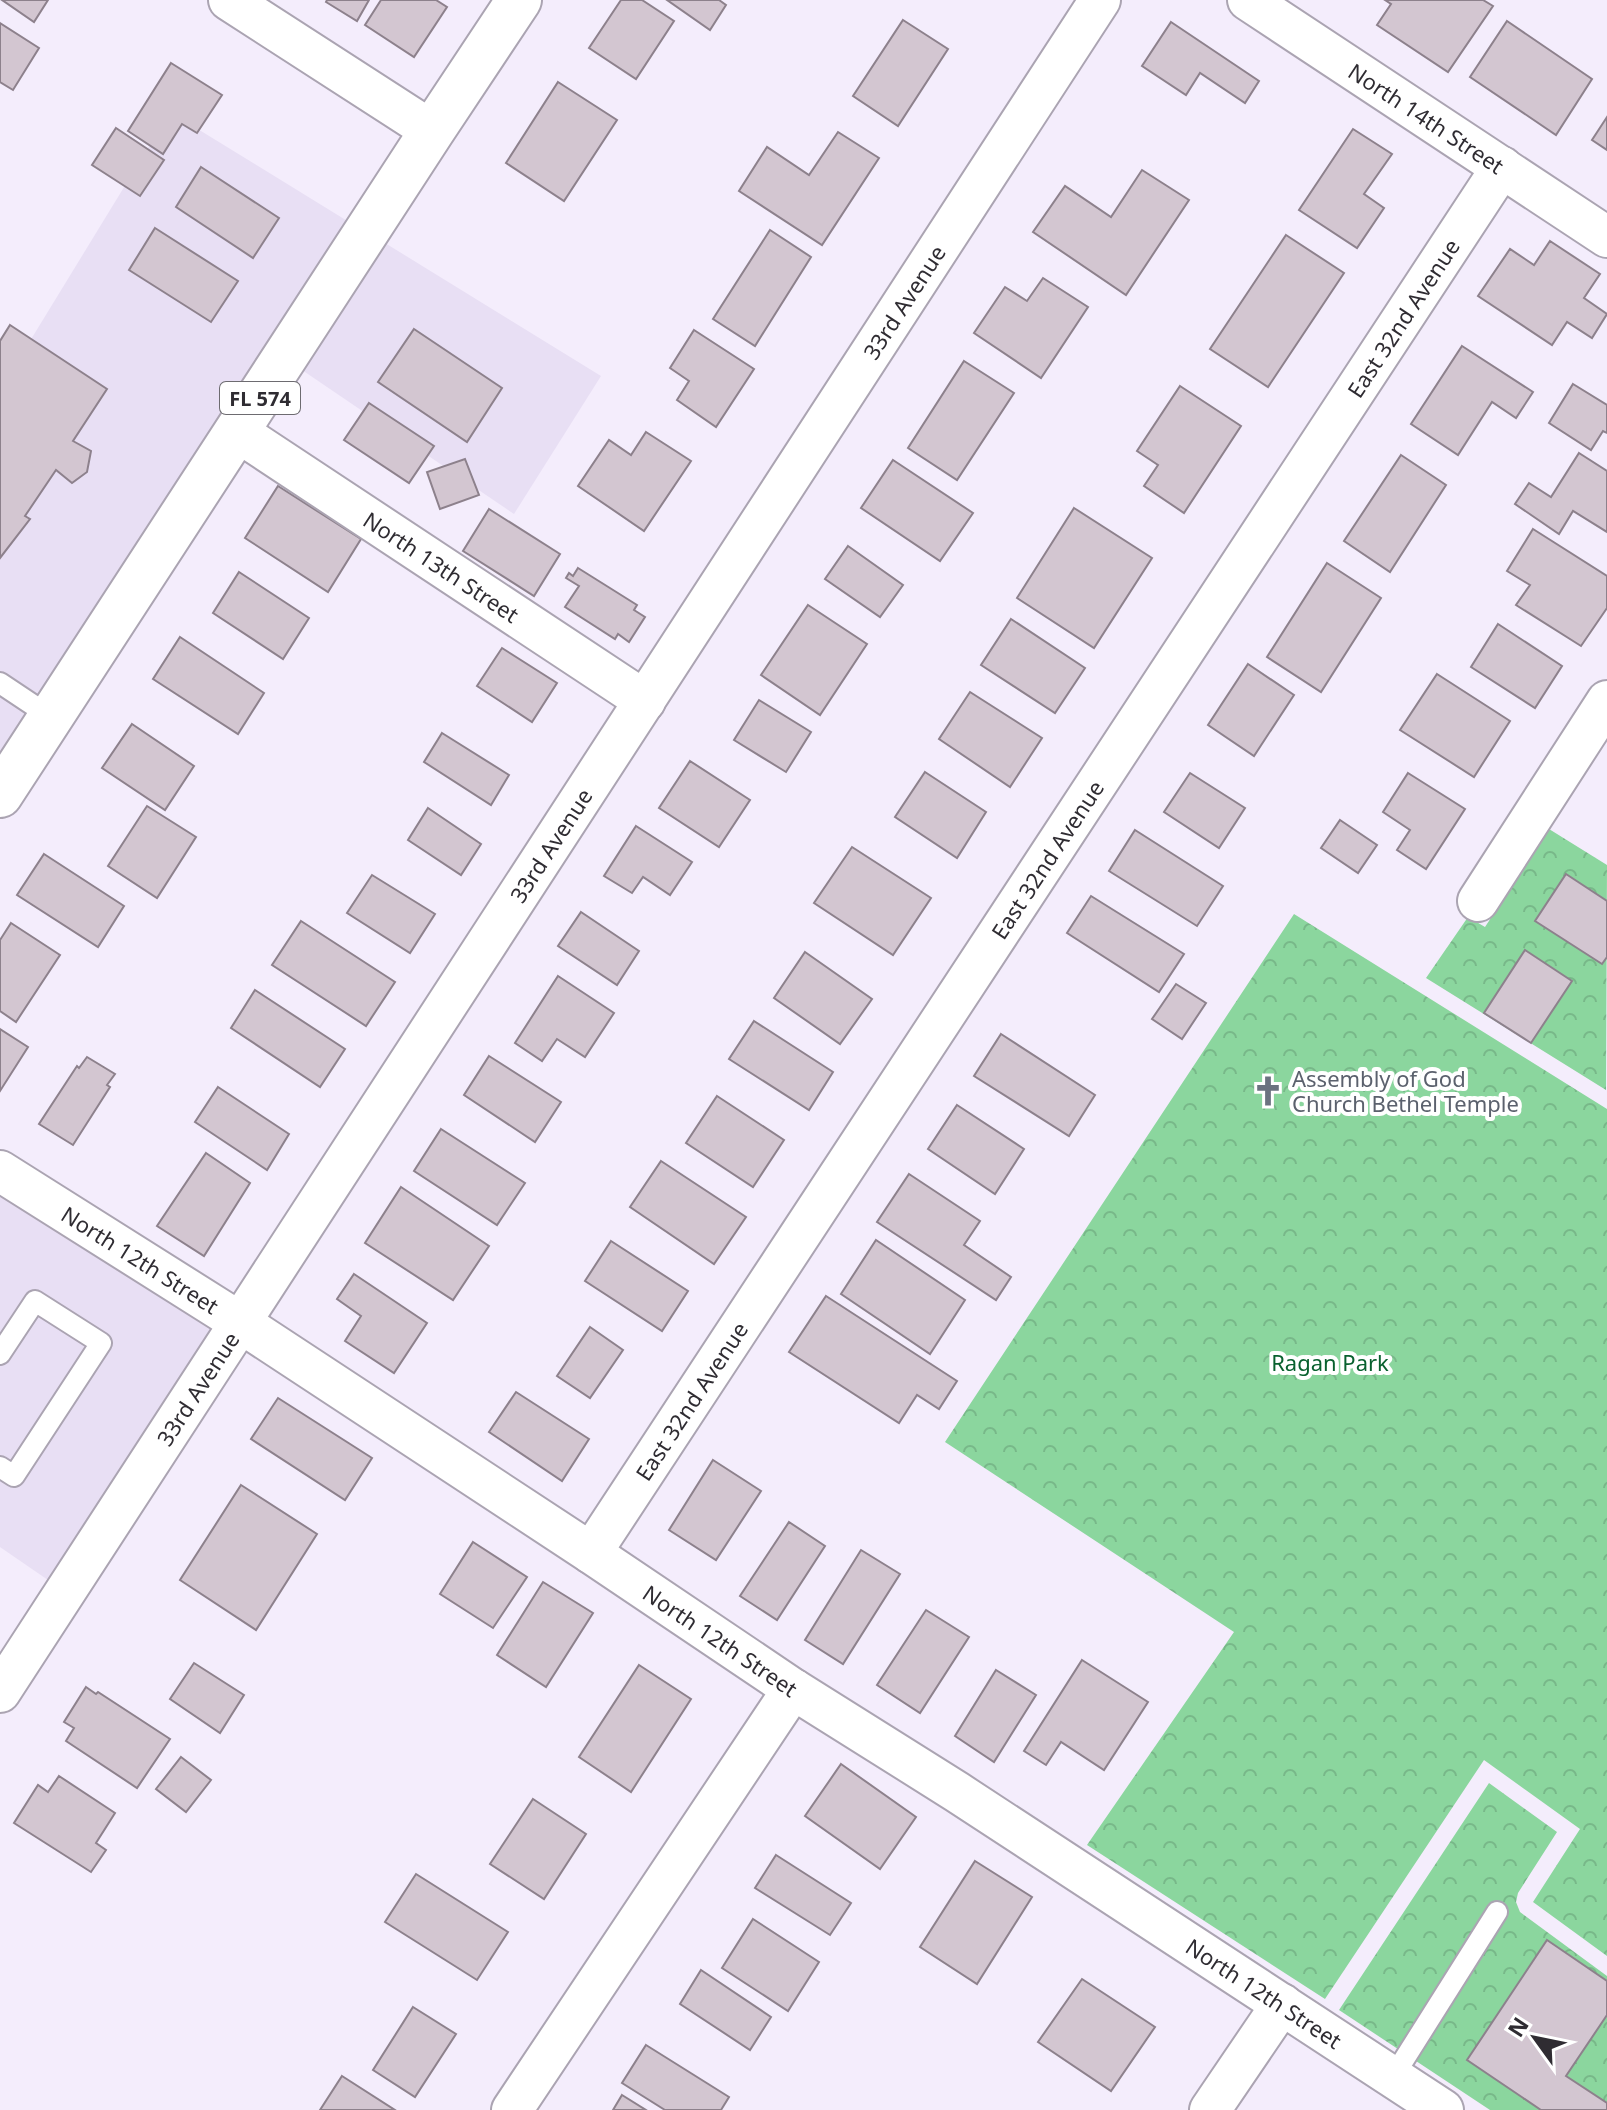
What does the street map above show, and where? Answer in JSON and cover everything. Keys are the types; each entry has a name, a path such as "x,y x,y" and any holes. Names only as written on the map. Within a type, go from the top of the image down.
{"main road":[{"name":"FL 574","path":"0,795 519,0"}],"street":[{"path":"229,0 432,131"},
{"name":"33rd Avenue","path":"0,1692 1100,0"},
{"name":"North 14th Street","path":"1248,0 1607,237"},
{"name":"East 32nd Avenue","path":"591,1553 1502,167"},
{"name":"North 13th Street","path":"238,432 645,701"},
{"path":"1478,901 1607,701"},
{"name":"North 12th Street","path":"0,1171 241,1323 793,1689 957,1792 1443,2110"},
{"path":"512,2110 793,1689"},
{"path":"1210,2110 1282,2004"}],"lane":[{"path":"0,683 51,717"},
{"path":"0,1354 35,1301 101,1343 14,1476 0,1467"},
{"path":"1393,2077 1497,1912"}],"shaded area":[{"path":"170,112 349,222 0,757 0,390"},
{"path":"385,243 601,376 514,514 302,370"},
{"path":"0,1193 213,1328 48,1580 0,1547"}],"green space":[{"path":"1549,829 1607,865 1606,1090 1426,978 1468,917 1485,927"},
{"name":"Ragan Park","path":"1294,914 1607,1109 1607,1956 1533,1902 1580,1829 1484,1760 1325,1999 1087,1845 1234,1632 945,1442"},
{"path":"1489,1783 1557,1832 1518,1893 1516,1902 1520,1912 1607,1976 1607,2110 1490,2110 1339,2010"}],"building":[{"path":"2,0 48,0 34,22"},
{"path":"327,0 369,0 357,21"},
{"path":"381,0 436,0 447,7 414,57 365,25"},
{"path":"621,0 642,0 674,21 636,79 589,48"},
{"path":"667,0 719,0 726,5 710,30"},
{"path":"1385,0 1483,0 1493,6 1448,72 1377,25 1391,4"},
{"path":"903,20 948,49 898,126 853,96"},
{"path":"1507,21 1592,79 1556,135 1470,77"},
{"path":"1171,22 1259,81 1245,103 1200,73 1186,95 1142,66"},
{"path":"0,23 39,48 13,90 0,82"},
{"path":"171,63 222,95 197,133 182,124 163,154 128,131"},
{"path":"558,82 617,120 564,201 506,163"},
{"path":"1607,117 1607,150 1592,140"},
{"path":"116,128 164,160 140,196 92,165"},
{"path":"1353,129 1392,154 1364,194 1384,208 1357,248 1299,210"},
{"path":"838,132 879,158 822,245 739,191 767,147 809,175"},
{"path":"201,167 279,218 253,258 176,207"},
{"path":"1142,170 1189,200 1126,295 1033,232 1065,186 1111,217"},
{"path":"155,228 238,281 211,322 129,270"},
{"path":"770,230 811,257 755,346 713,319"},
{"path":"1286,235 1344,273 1268,387 1210,349"},
{"path":"1550,241 1600,274 1584,298 1607,314 1592,338 1567,322 1552,345 1478,296 1510,249 1534,265"},
{"path":"1043,278 1088,307 1041,378 974,333 1005,287 1027,301"},
{"path":"10,325 107,389 73,441 91,451 87,472 72,483 56,470 25,516 30,519 0,558 0,341"},
{"path":"414,329 502,388 467,442 378,382"},
{"path":"694,330 754,369 716,427 677,400 689,381 670,368"},
{"path":"1462,346 1533,392 1516,418 1492,402 1458,455 1411,424"},
{"path":"964,361 1014,393 957,480 908,448"},
{"path":"1573,384 1607,405 1607,433 1603,431 1591,450 1549,423"},
{"path":"1180,386 1241,426 1184,513 1144,486 1158,465 1137,451"},
{"path":"369,403 434,446 409,483 344,440"},
{"path":"646,432 691,461 644,531 578,486 609,440 631,455"},
{"path":"1579,453 1607,471 1607,532 1573,511 1559,534 1515,504 1529,483 1551,497"},
{"path":"1401,455 1446,485 1390,572 1344,541"},
{"path":"465,459 479,495 440,509 427,472"},
{"path":"893,460 973,513 940,561 861,508"},
{"path":"278,486 361,539 328,592 245,538"},
{"path":"1074,508 1152,558 1094,648 1017,598"},
{"path":"489,509 560,554 534,596 463,551"},
{"path":"1533,529 1607,576 1607,608 1581,646 1516,605 1530,585 1507,571"},
{"path":"848,546 903,585 880,617 825,579"},
{"path":"1327,563 1381,598 1321,692 1267,657"},
{"path":"578,568 637,605 634,610 645,617 629,642 618,634 615,639 565,607 579,586 566,578 569,573 573,576"},
{"path":"239,572 309,618 283,659 213,613"},
{"path":"808,605 867,644 820,715 761,675"},
{"path":"1011,619 1085,668 1055,713 981,665"},
{"path":"1498,624 1562,666 1535,708 1471,667"},
{"path":"180,637 264,693 238,734 153,679"},
{"path":"502,648 557,683 532,722 477,686"},
{"path":"1248,664 1294,695 1254,756 1208,725"},
{"path":"1437,674 1510,721 1474,777 1400,730"},
{"path":"970,692 1042,738 1010,787 939,739"},
{"path":"759,700 811,732 786,772 734,740"},
{"path":"132,724 194,766 165,810 102,768"},
{"path":"442,733 509,775 491,805 424,762"},
{"path":"690,761 750,800 719,847 659,808"},
{"path":"925,772 986,812 957,858 895,817"},
{"path":"1190,773 1245,808 1219,848 1164,812"},
{"path":"1408,773 1465,809 1426,869 1397,850 1410,830 1383,812"},
{"path":"147,806 196,837 157,898 108,866"},
{"path":"428,808 481,844 461,875 408,840"},
{"path":"1340,820 1377,845 1358,873 1321,848"},
{"path":"636,826 692,862 670,895 643,877 632,893 604,876"},
{"path":"1135,830 1223,886 1197,926 1109,871"},
{"path":"852,847 931,898 893,955 814,903"},
{"path":"44,854 124,906 98,947 17,895"},
{"path":"1566,874 1607,901 1607,957 1602,964 1535,921"},
{"path":"372,875 435,914 410,953 347,913"},
{"path":"1091,896 1184,954 1159,992 1067,933"},
{"path":"581,912 639,951 617,985 558,946"},
{"path":"301,921 395,982 366,1026 272,965"},
{"path":"11,923 60,955 16,1022 0,1011 0,940"},
{"path":"1525,950 1572,981 1531,1043 1484,1013"},
{"path":"805,952 872,999 840,1044 774,998"},
{"path":"558,976 614,1013 585,1057 557,1039 542,1061 515,1043"},
{"path":"1176,984 1206,1003 1182,1039 1152,1019"},
{"path":"255,990 345,1049 320,1087 231,1028"},
{"path":"754,1021 833,1072 809,1110 729,1059"},
{"path":"0,1029 28,1047 0,1091"},
{"path":"1001,1034 1095,1095 1069,1136 974,1076"},
{"path":"489,1056 561,1102 535,1142 464,1095"},
{"path":"87,1057 115,1074 73,1145 39,1124 77,1066 79,1068"},
{"path":"218,1087 289,1134 267,1170 195,1122"},
{"path":"717,1096 784,1140 753,1187 686,1143"},
{"path":"957,1105 1024,1149 995,1194 928,1149"},
{"path":"441,1129 525,1183 497,1225 414,1171"},
{"path":"206,1153 250,1183 204,1256 157,1226"},
{"path":"661,1161 746,1217 714,1264 630,1207"},
{"path":"909,1174 980,1221 964,1245 1011,1277 996,1300 877,1222"},
{"path":"401,1187 489,1246 453,1300 365,1243"},
{"path":"876,1240 965,1300 930,1354 841,1294"},
{"path":"611,1241 688,1291 662,1331 585,1281"},
{"path":"354,1274 427,1323 394,1373 345,1341 361,1316 337,1299"},
{"path":"826,1296 957,1381 939,1409 917,1395 899,1423 789,1352"},
{"path":"590,1327 623,1350 590,1398 557,1376"},
{"path":"516,1392 589,1439 562,1481 489,1432"},
{"path":"278,1398 372,1458 345,1500 251,1439"},
{"path":"713,1460 761,1491 716,1560 669,1530"},
{"path":"241,1485 317,1534 256,1630 180,1580"},
{"path":"789,1522 825,1546 777,1620 740,1596"},
{"path":"473,1542 527,1577 493,1628 440,1594"},
{"path":"861,1550 900,1574 843,1664 805,1640"},
{"path":"543,1582 593,1613 546,1687 497,1655"},
{"path":"926,1610 969,1637 920,1713 877,1685"},
{"path":"1082,1660 1148,1702 1104,1770 1061,1742 1046,1765 1024,1751"},
{"path":"194,1663 244,1695 220,1733 170,1699"},
{"path":"639,1665 691,1699 631,1792 579,1757"},
{"path":"996,1670 1036,1695 994,1762 955,1736"},
{"path":"86,1687 170,1739 137,1788 66,1741 74,1728 64,1722"},
{"path":"181,1757 211,1780 186,1812 156,1789"},
{"path":"841,1764 916,1817 880,1869 805,1816"},
{"path":"59,1776 115,1813 96,1843 106,1850 91,1872 14,1823 38,1785 48,1792"},
{"path":"533,1799 586,1834 544,1899 490,1864"},
{"path":"776,1855 851,1903 830,1935 755,1888"},
{"path":"975,1861 1032,1897 977,1984 920,1947"},
{"path":"416,1874 508,1932 477,1980 385,1922"},
{"path":"753,1919 819,1962 788,2011 722,1968"},
{"path":"1547,1940 1607,1981 1607,2015 1566,2076 1607,2103 1607,2110 1541,2110 1467,2060"},
{"path":"701,1970 771,2017 750,2050 680,2004"},
{"path":"1082,1979 1155,2027 1111,2091 1038,2042"},
{"path":"413,2007 456,2034 415,2097 373,2070"},
{"path":"646,2045 729,2097 721,2110 665,2110 622,2083"},
{"path":"342,2076 395,2110 320,2110"},
{"path":"622,2095 646,2110 613,2110"}],"place":[{"name":"Assembly of God Church Bethel Temple","path":"1268,1091"}]}
